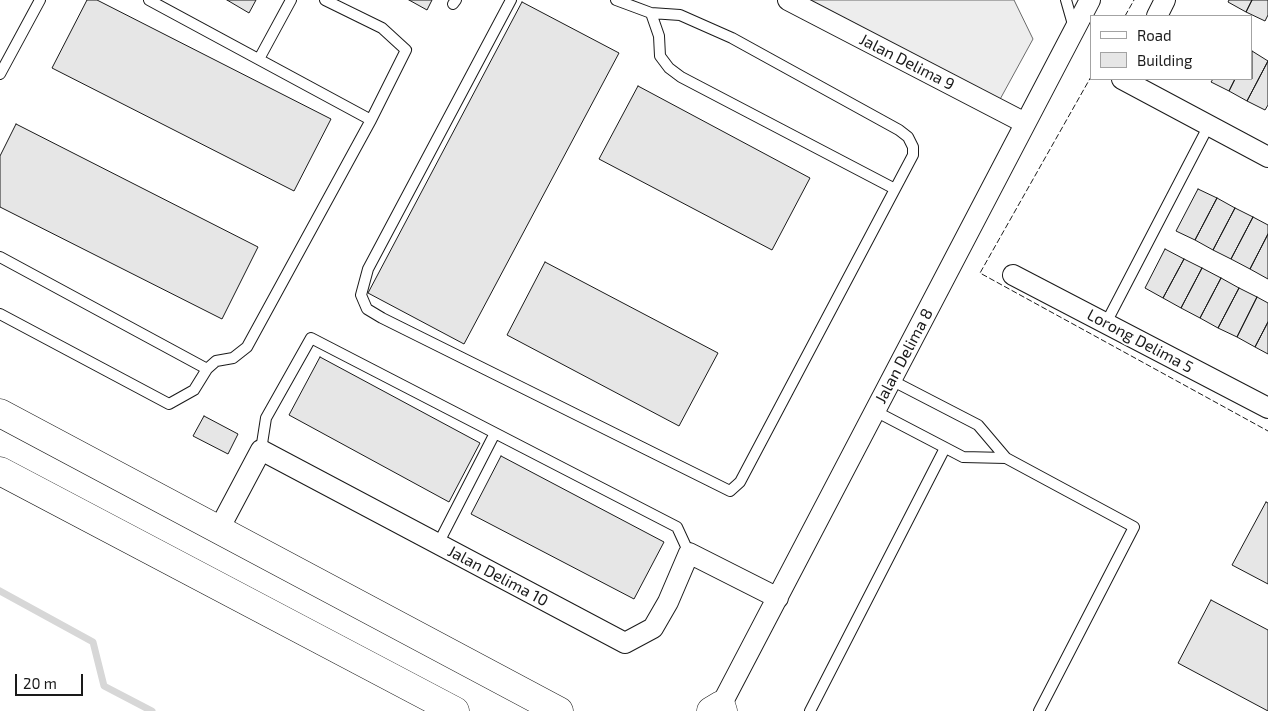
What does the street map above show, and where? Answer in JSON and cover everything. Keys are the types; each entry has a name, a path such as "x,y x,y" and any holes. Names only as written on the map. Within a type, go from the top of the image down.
{"street":[{"name":"Jalan Delima 9","path":"788,0 1025,123"},
{"name":"Jalan Delima 8","path":"718,710 1090,0"},
{"path":"1158,15 1165,0"},
{"path":"1125,80 1268,157"},
{"name":"Lorong Delima 5","path":"1013,275 1268,408"},
{"path":"0,413 559,711"},
{"path":"218,529 261,450"},
{"name":"Jalan Delima 10","path":"261,450 625,643 653,628 668,602 689,553"},
{"path":"0,471 455,711"},
{"path":"689,553 778,598"}],"lane":[{"path":"0,74 40,0"},
{"path":"149,0 371,120"},
{"path":"259,59 291,0"},
{"path":"0,314 169,404 194,390 207,369 216,361 232,358 247,347 371,120 406,50 382,28 325,0"},
{"path":"511,0 368,269 361,295 367,309 730,491 740,482 913,155 913,147 908,137 899,130 732,38 680,15 651,13 630,3 616,0"},
{"path":"1066,0 1075,29"},
{"path":"651,13 660,36 660,56 669,68 682,77 895,189"},
{"path":"1106,323 1209,125"},
{"path":"0,257 207,369"},
{"path":"261,450 266,418 311,338 677,527 689,553"},
{"path":"891,380 978,425 1006,458 1134,527 1039,711"},
{"path":"875,411 963,457 1006,458"},
{"path":"438,544 495,433"},
{"path":"810,711 945,448"}],"shaded area":[{"path":"801,0 1014,0 1033,39 998,103"}],"building":[{"path":"87,0 97,0 331,119 294,191 52,68"},
{"path":"227,0 256,0 249,13"},
{"path":"409,0 432,0 427,10"},
{"path":"1229,0 1252,0 1246,12 1228,2"},
{"path":"1252,0 1268,0 1268,15 1265,21 1246,12"},
{"path":"522,2 619,53 464,344 368,293"},
{"path":"1253,52 1268,61 1247,101 1229,91 1234,80 1253,80"},
{"path":"1268,61 1268,105 1265,110 1247,101"},
{"path":"1212,80 1234,80 1229,91 1211,82"},
{"path":"638,86 810,178 772,250 599,159"},
{"path":"16,124 258,247 222,319 0,207 0,156"},
{"path":"1198,189 1217,198 1195,240 1176,231"},
{"path":"1217,198 1235,208 1213,250 1195,240"},
{"path":"1235,208 1253,217 1231,259 1213,250"},
{"path":"1253,217 1268,225 1268,234 1250,269 1231,259"},
{"path":"1268,234 1268,279 1250,269"},
{"path":"1165,249 1184,259 1163,298 1145,288"},
{"path":"1184,259 1202,268 1181,308 1163,298"},
{"path":"545,262 718,353 679,426 507,335"},
{"path":"1202,268 1221,278 1200,318 1181,308"},
{"path":"1221,278 1239,288 1218,328 1200,318"},
{"path":"1239,288 1257,297 1237,337 1218,328"},
{"path":"1257,297 1268,303 1268,322 1255,347 1237,337"},
{"path":"1268,322 1268,354 1255,347"},
{"path":"320,357 480,443 449,502 289,415"},
{"path":"204,416 238,434 228,454 193,436"},
{"path":"501,456 664,542 634,599 471,514"},
{"path":"1266,502 1268,503 1268,584 1232,565"},
{"path":"1211,600 1268,630 1268,711 1178,663"}],"waterway":[{"path":"0,591 93,642 104,686 152,711"}],"fence":[{"path":"1126,15 1134,0"},
{"path":"1090,79 980,273 1268,431"}]}
